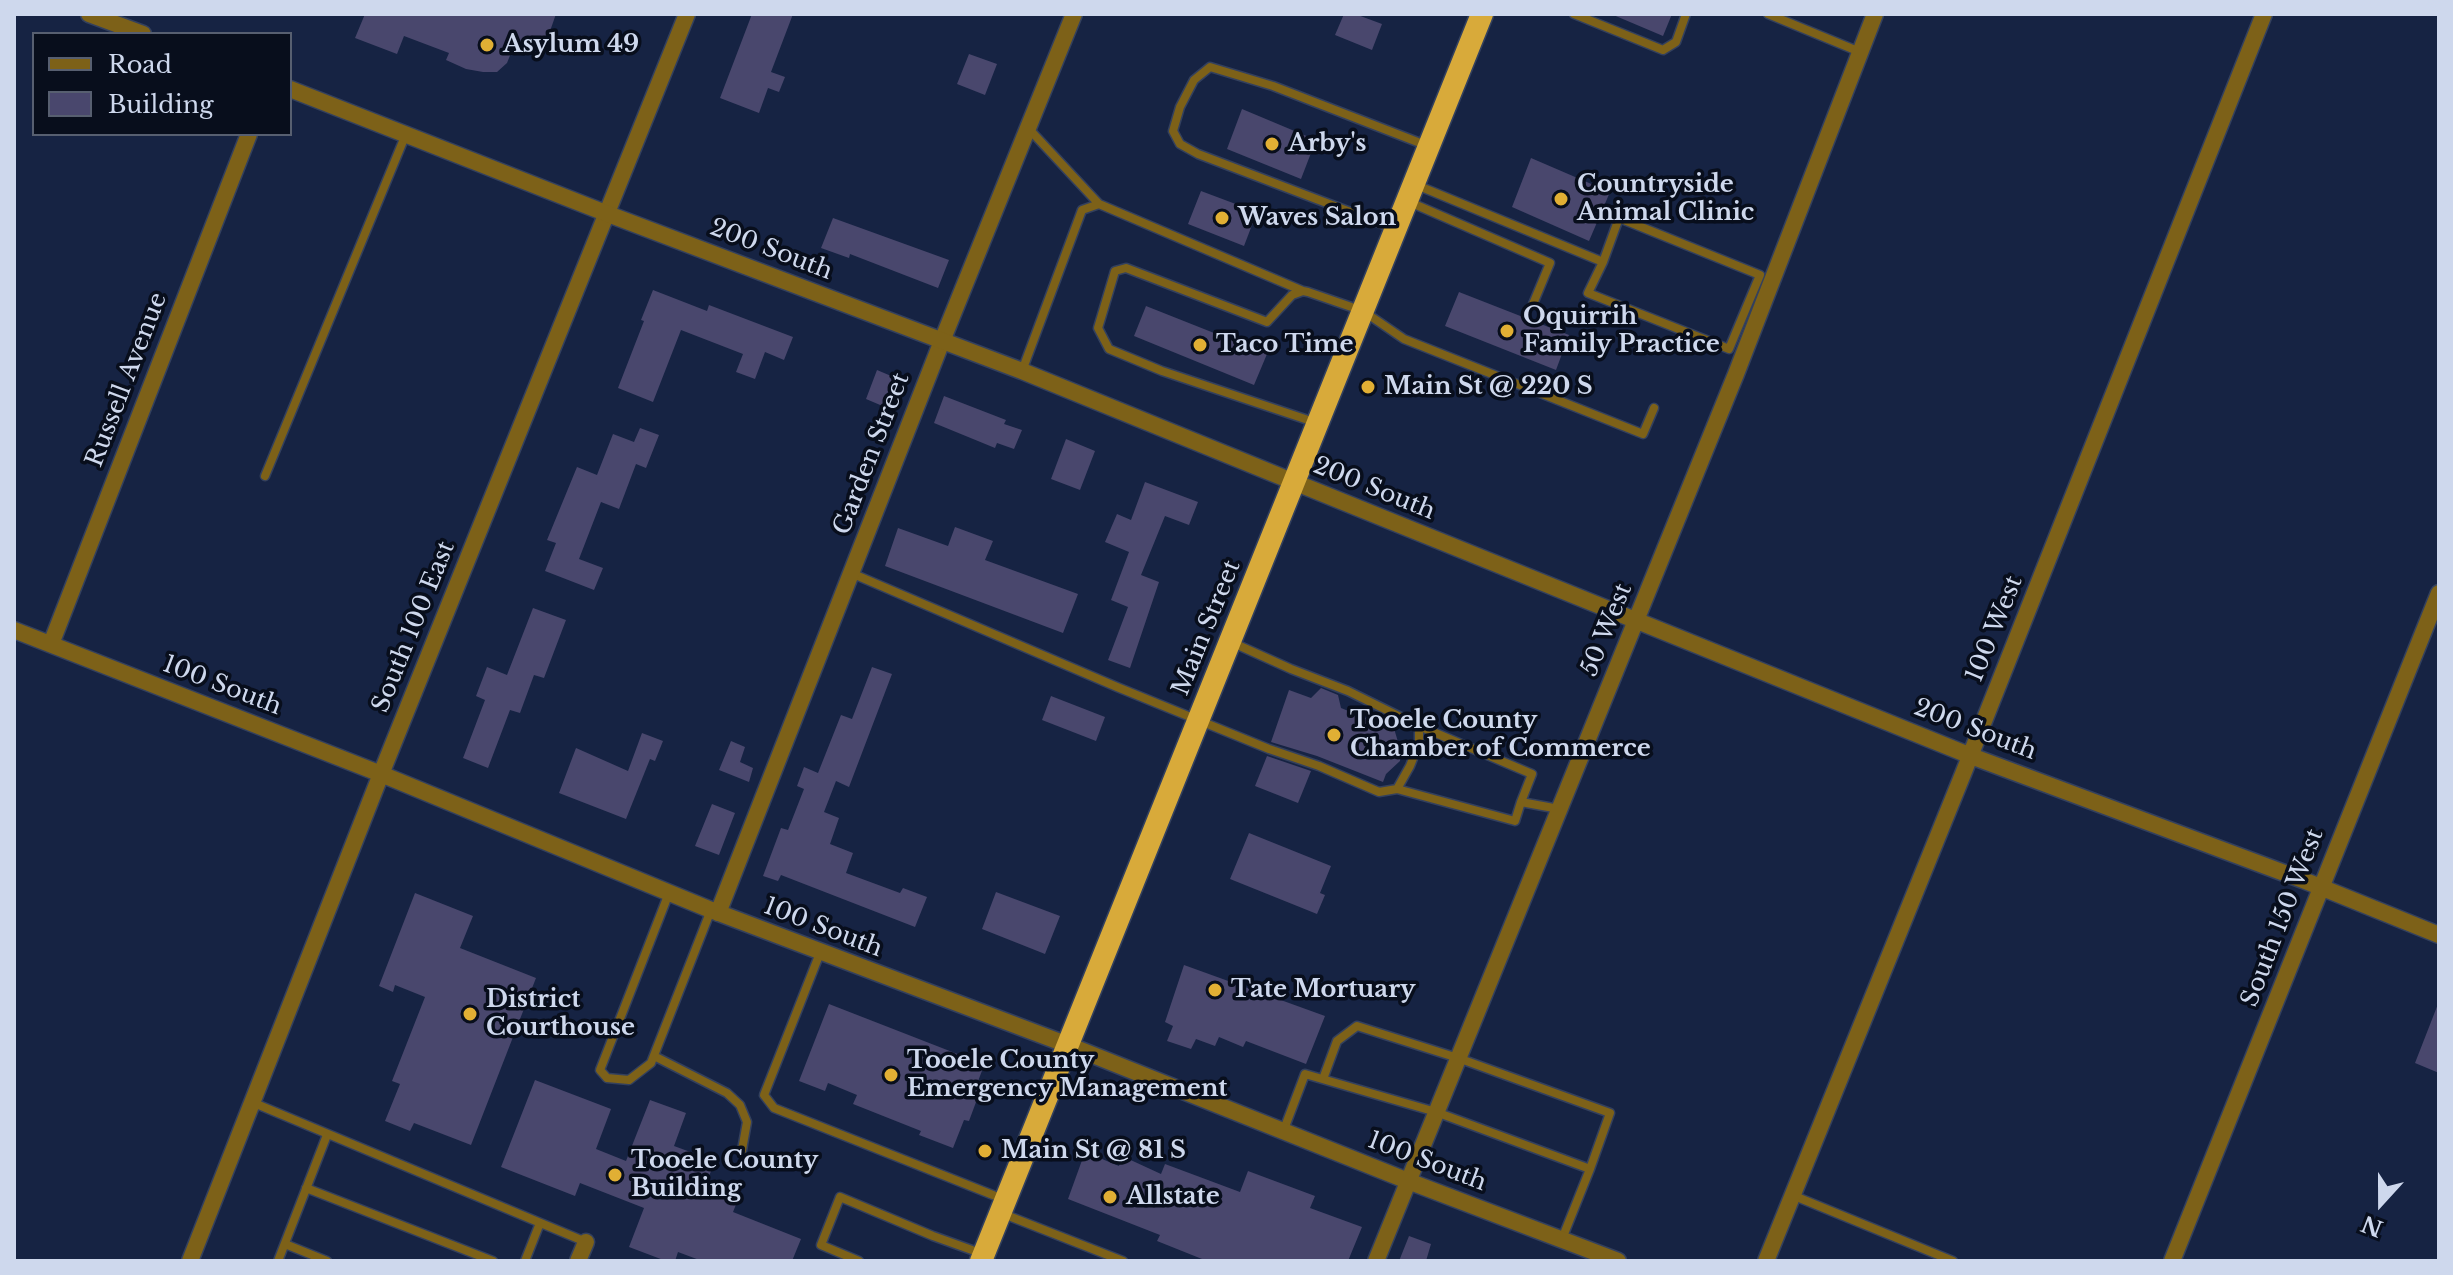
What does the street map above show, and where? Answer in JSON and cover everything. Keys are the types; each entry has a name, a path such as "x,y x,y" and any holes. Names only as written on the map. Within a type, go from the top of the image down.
{"highway":[{"name":"Main Street","path":"983,1257 1482,14"}],"street":[{"path":"89,14 138,32"},
{"name":"South 100 East","path":"190,1261 381,774 687,14"},
{"name":"Garden Street","path":"715,912 1074,14"},
{"name":"50 West","path":"1376,1261 1736,374 1875,14"},
{"name":"100 West","path":"1766,1261 1971,756 2264,14"},
{"name":"200 South","path":"292,90 1022,371 1971,756 2439,935"},
{"name":"Russell Avenue","path":"51,644 248,136"},
{"name":"South 150 West","path":"2172,1261 2439,593"},
{"name":"100 South","path":"14,630 381,774 715,912 1068,1045 1618,1261"},
{"path":"578,1261 586,1242"}],"lane":[{"path":"1574,14 1663,50 1676,42 1686,14"},
{"path":"1768,14 1860,52"},
{"path":"1395,229 1198,154 1180,144 1173,131 1180,107 1194,80 1210,67 1273,86 1429,146"},
{"path":"1028,128 1099,204 1303,291 1363,311 1404,339 1643,434 1654,408"},
{"path":"265,476 406,134"},
{"path":"1410,193 1603,262"},
{"path":"1410,193 1550,263 1533,304"},
{"path":"1022,371 1082,210 1099,204"},
{"path":"1619,218 1760,275 1729,349 1588,293 1603,262 1619,218"},
{"path":"1303,291 1292,295 1267,322 1126,268 1115,271 1098,328 1109,349 1162,371 1317,424"},
{"path":"851,573 1117,687 1379,792 1397,789 1515,821 1532,774 1230,641"},
{"path":"1397,789 1419,743 1419,726"},
{"path":"1521,802 1559,809"},
{"path":"669,893 600,1070 607,1078 629,1080 651,1063 715,912"},
{"path":"820,953 764,1095 774,1108 1123,1261"},
{"path":"1323,1079 1337,1041 1357,1026 1458,1058 1610,1113 1562,1239"},
{"path":"654,1056 727,1093 740,1105 747,1122 742,1150"},
{"path":"1283,1132 1305,1074 1436,1112 1590,1169"},
{"path":"254,1103 586,1242"},
{"path":"278,1261 327,1135"},
{"path":"306,1188 493,1261"},
{"path":"1792,1194 1953,1261"},
{"path":"859,1261 821,1245 840,1197 983,1257"},
{"path":"525,1261 540,1223"},
{"path":"285,1244 327,1261"}],"building":[{"path":"365,14 556,14 543,51 515,43 507,63 497,72 483,72 446,60 449,53 404,36 397,54 355,38"},
{"path":"752,14 793,14 771,72 785,77 779,92 768,88 759,113 720,98"},
{"path":"1344,14 1355,14 1382,24 1372,50 1335,35"},
{"path":"1611,14 1672,14 1663,36"},
{"path":"969,54 997,64 985,95 957,84"},
{"name":"Arby's","path":"1242,109 1316,140 1301,179 1227,149"},
{"name":"Countryside Animal Clinic","path":"1531,158 1610,192 1589,241 1512,207"},
{"name":"Waves Salon","path":"1201,191 1257,212 1244,246 1188,224"},
{"path":"833,218 949,260 938,288 850,254 849,258 821,248"},
{"path":"653,290 707,311 709,305 793,337 784,360 765,352 755,379 736,372 743,354 681,330 653,402 618,388"},
{"name":"Oquirrih Family Practice","path":"1459,292 1569,335 1556,370 1445,326"},
{"name":"Taco Time","path":"1146,306 1267,354 1254,385 1134,336"},
{"path":"877,370 903,381 892,410 866,399"},
{"path":"944,396 1006,420 1004,424 1022,430 1014,449 997,443 995,448 934,423"},
{"path":"640,428 659,435 646,468 636,464 619,509 601,502 579,559 603,568 594,590 545,571 556,543 547,540 577,467 597,475 613,434 634,442"},
{"path":"1066,439 1095,451 1080,490 1051,479"},
{"path":"1145,482 1198,502 1189,525 1165,516 1141,575 1159,582 1130,668 1108,660 1128,607 1111,600 1129,552 1105,542 1117,514 1131,520"},
{"path":"955,527 993,541 985,560 1078,594 1063,633 885,566 898,528 948,546"},
{"path":"533,608 566,620 544,678 534,675 520,713 510,710 488,768 463,758 485,700 476,696 487,667 507,675"},
{"path":"872,667 892,674 849,787 836,781 824,812 839,818 830,844 853,853 846,873 900,893 903,888 927,897 915,927 781,875 778,881 763,876 781,828 788,830 804,789 797,786 804,767 818,773 841,715 852,719"},
{"name":"Tooele County Chamber of Commerce","path":"1321,688 1338,695 1341,708 1376,722 1386,718 1393,725 1401,752 1400,761 1386,774 1383,782 1271,742 1289,690 1311,698"},
{"path":"1051,696 1105,717 1096,741 1042,720"},
{"path":"642,733 663,741 655,761 650,759 626,819 559,793 576,748 628,771"},
{"path":"731,741 745,747 740,762 753,768 749,782 719,770"},
{"path":"1267,756 1311,771 1298,803 1255,786"},
{"path":"712,804 735,813 719,855 695,846"},
{"path":"1249,833 1331,866 1320,893 1325,895 1317,914 1230,879"},
{"path":"996,892 1060,916 1045,954 982,929"},
{"name":"District Courthouse","path":"415,893 473,916 460,948 536,978 471,1145 414,1123 410,1131 385,1121 400,1084 392,1081 425,997 395,985 393,992 379,986"},
{"name":"Tate Mortuary","path":"1184,965 1325,1016 1306,1064 1246,1041 1243,1047 1219,1037 1215,1046 1196,1039 1191,1049 1167,1041 1173,1026 1165,1022"},
{"name":"Tooele County Emergency Management","path":"829,1004 960,1055 958,1059 983,1068 977,1084 982,1086 969,1121 964,1120 953,1148 919,1135 921,1131 853,1104 857,1095 828,1083 825,1091 799,1081"},
{"path":"2439,1005 2439,1073 2415,1063"},
{"name":"Tooele County Building","path":"535,1080 611,1109 596,1149 626,1161 650,1100 686,1113 674,1146 715,1161 704,1189 737,1202 733,1212 801,1239 792,1261 702,1261 678,1252 675,1261 666,1261 629,1247 644,1208 580,1183 575,1196 501,1167"},
{"path":"1085,1152 1119,1166 1122,1156 1161,1174 1165,1164 1240,1192 1248,1171 1315,1196 1310,1208 1362,1227 1348,1261 1207,1261 1157,1241 1160,1235 1068,1199"},
{"path":"1409,1236 1431,1244 1426,1261 1399,1261"}],"place":[{"name":"Asylum 49","path":"487,45"},
{"name":"Arby's","path":"1272,144"},
{"name":"Countryside Animal Clinic","path":"1561,199"},
{"name":"Waves Salon","path":"1222,218"},
{"name":"Oquirrih Family Practice","path":"1507,331"},
{"name":"Taco Time","path":"1200,345"},
{"name":"Main St @ 220 S","path":"1368,387"},
{"name":"Tooele County Chamber of Commerce","path":"1334,735"},
{"name":"Tate Mortuary","path":"1215,990"},
{"name":"District Courthouse","path":"470,1014"},
{"name":"Tooele County Emergency Management","path":"891,1075"},
{"name":"Main St @ 81 S","path":"985,1151"},
{"name":"Tooele County Building","path":"615,1175"},
{"name":"Allstate","path":"1110,1197"}]}
